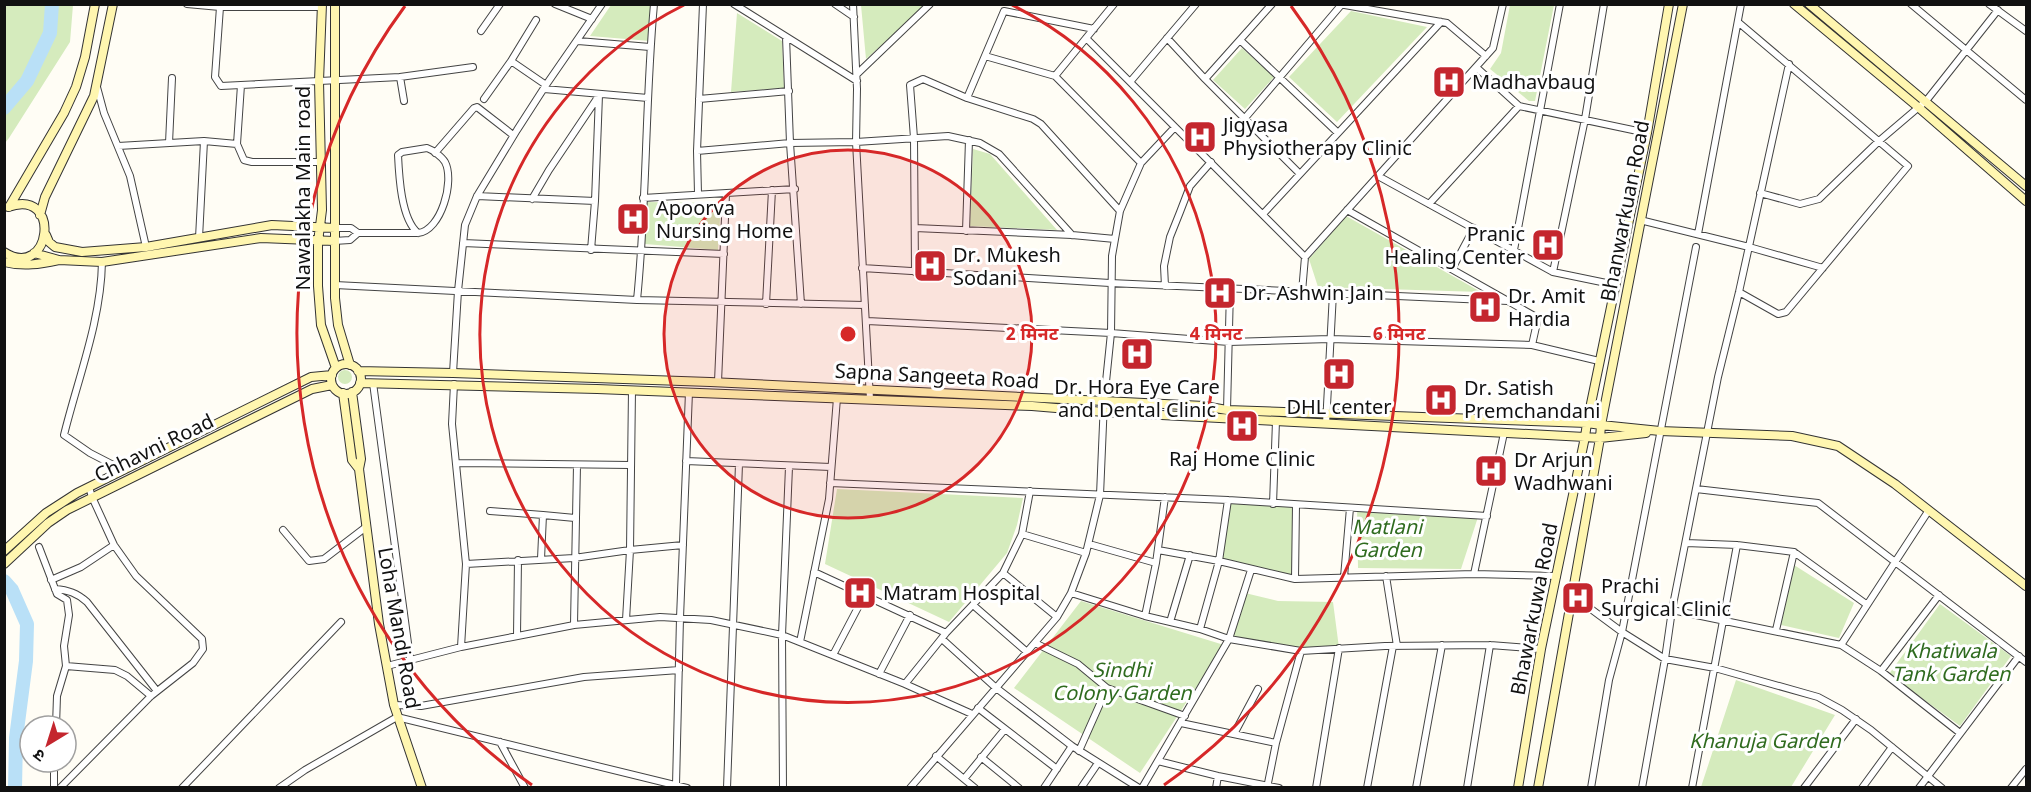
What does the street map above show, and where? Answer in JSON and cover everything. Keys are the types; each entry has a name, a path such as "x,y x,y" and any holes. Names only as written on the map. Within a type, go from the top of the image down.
{"main road":[{"path":"7,208 64,113 76,87 85,57 95,4"},
{"path":"40,214 45,197 94,96 113,4"},
{"name":"Nawalakha Main road","path":"335,4 335,285 338,325 350,365"},
{"name":"Bhanwarkuan Road","path":"1587,423 1647,133 1669,4"},
{"name":"Bhanwarkuan Road","path":"1600,438 1683,4"},
{"path":"1794,4 2026,201"},
{"path":"1809,4 2026,186"},
{"name":"Nawalakha Main road","path":"322,6 319,81 322,210 318,242 318,286 321,325 334,372"},
{"path":"7,208 29,206 40,214 44,221 49,242 55,247 82,252 146,247 272,225 335,228"},
{"path":"4,252 17,257 34,253 40,248 46,235"},
{"path":"34,253 59,260 102,262 261,238 334,241"},
{"path":"4,262 15,265 33,265 59,260"},
{"path":"350,365 358,371 360,382 358,388 347,393 335,389 332,385 334,372 340,366 350,365"},
{"name":"Sapna Sangeeta Road","path":"358,371 453,372 718,382 1104,412 1600,438 1660,431"},
{"name":"Chhavni Road","path":"4,564 34,523 89,487 311,377 334,372"},
{"name":"Sapna Sangeeta Road","path":"360,382 837,398 870,395 1104,401 1204,406 1227,410 1587,423 1660,431"},
{"name":"Chhavni Road","path":"4,550 17,546 67,510 92,497 312,389 332,385"},
{"name":"Loha Mandi Road","path":"347,393 362,459 359,469 378,624 397,717 422,787"},
{"name":"Bhawarkuwa Road","path":"1518,788 1541,649 1587,423"},
{"path":"1660,431 1792,436 1838,446 1895,484 2026,586"},
{"name":"Bhawarkuwa Road","path":"1538,788 1600,438"},
{"path":"34,523 41,530"}],"street":[{"path":"188,4 322,6"},
{"path":"481,31 500,4"},
{"path":"555,4 592,19"},
{"path":"453,372 465,225 477,196 513,135 602,4"},
{"path":"637,300 642,250 650,47 654,4"},
{"path":"698,194 696,151 703,4"},
{"path":"734,4 786,37 857,77"},
{"path":"835,4 854,17"},
{"path":"854,4 857,77 856,142 870,395"},
{"path":"857,77 930,4"},
{"path":"1055,76 1114,4"},
{"path":"1130,82 1196,4"},
{"path":"1204,79 1272,4"},
{"path":"1302,292 1305,257 1493,48 1503,4"},
{"path":"1514,250 1560,4"},
{"path":"1553,272 1585,119 1604,4"},
{"path":"1698,234 1741,4"},
{"path":"1911,4 2026,100"},
{"path":"1989,4 2026,31"},
{"path":"1245,118 1341,5 1447,23 1486,56"},
{"path":"225,6 215,77 221,86 400,77 473,67"},
{"path":"1760,193 1800,204 1819,200 1879,141 1926,101 1998,10"},
{"path":"967,98 1004,11 1094,29"},
{"path":"484,99 536,20"},
{"path":"1263,214 1441,22"},
{"path":"1738,22 1908,166 1786,312 1778,314 1739,292"},
{"path":"786,37 790,143 795,189 801,304"},
{"path":"1086,38 1305,257"},
{"path":"1167,38 1204,79 1300,174"},
{"path":"1240,40 1338,133"},
{"path":"578,41 650,47"},
{"path":"985,56 1055,76 1141,163"},
{"path":"511,61 545,87 599,95 648,98"},
{"path":"1642,788 1672,610 1718,377 1789,64"},
{"path":"1476,68 1519,106 1647,133"},
{"path":"400,77 404,101"},
{"path":"169,143 172,78"},
{"path":"915,272 914,138 910,85 923,79 967,98 1033,119 1041,124 1120,211"},
{"path":"96,84 104,112 130,176 146,247"},
{"path":"241,85 237,144 244,160 248,162 322,162"},
{"path":"699,99 789,91"},
{"path":"532,199 599,95"},
{"path":"591,249 599,95"},
{"path":"1429,204 1519,106"},
{"path":"435,153 474,108 480,108 513,135"},
{"path":"910,788 1057,617 1071,593 1089,544 1100,495 1104,401 1111,333 1110,283 1120,211 1141,163 1175,127"},
{"path":"696,151 790,143 856,142 948,136 969,140 999,153 1072,235"},
{"path":"966,231 969,140"},
{"path":"118,146 204,141 237,144"},
{"path":"199,237 204,141"},
{"path":"335,228 351,228 358,233 418,233 430,228 448,192 446,164 427,148 402,152 398,155 404,206 410,225 418,233"},
{"path":"1165,286 1164,266 1170,237 1190,186 1211,162"},
{"path":"1378,176 1553,272 1616,285"},
{"path":"643,198 795,189"},
{"path":"766,304 772,190"},
{"path":"718,382 726,194"},
{"path":"477,196 595,201"},
{"path":"1347,210 1538,318 1532,345"},
{"path":"1640,220 1823,267"},
{"path":"915,228 1115,239"},
{"path":"1452,269 1474,228"},
{"path":"334,241 350,240 358,233"},
{"path":"464,243 724,254"},
{"path":"1591,788 1609,680 1622,632 1696,247"},
{"path":"102,262 101,285 94,326 64,435 90,453 123,470"},
{"path":"862,268 1165,286 1508,301"},
{"path":"335,285 637,300 865,304"},
{"path":"1227,410 1230,289"},
{"path":"1326,424 1333,293"},
{"path":"867,321 1111,333 1229,342 1330,339 1532,345 1599,361"},
{"path":"373,383 410,658"},
{"path":"454,384 452,424 466,564 461,647"},
{"path":"626,620 630,550 632,390"},
{"path":"676,785 689,392"},
{"path":"800,642 829,499 837,398"},
{"path":"1273,504 1276,421"},
{"path":"1473,574 1504,433"},
{"path":"686,461 831,467"},
{"path":"457,464 630,465"},
{"path":"727,788 738,464"},
{"path":"574,625 577,465"},
{"path":"783,788 782,635 789,467"},
{"path":"830,483 1228,500 1487,516"},
{"path":"60,788 151,696 193,663 203,649 201,639 136,576 114,544 89,487"},
{"path":"1696,489 1818,503 2026,662"},
{"path":"905,684 944,636 1003,573 1022,534 1030,491"},
{"path":"1144,616 1156,563 1164,497"},
{"path":"1200,629 1219,561 1228,500"},
{"path":"1295,579 1296,505"},
{"path":"1344,577 1350,508"},
{"path":"1841,645 1929,510"},
{"path":"490,511 575,518"},
{"path":"541,559 543,514"},
{"path":"284,530 309,561 316,561 324,559 366,527"},
{"path":"1022,534 1086,553"},
{"path":"1686,543 1737,545 1794,552 1866,604"},
{"path":"51,580 81,567 114,544"},
{"path":"1089,544 1156,563"},
{"path":"466,564 574,558 683,545"},
{"path":"1692,788 1737,545"},
{"path":"39,547 57,594 67,600 69,615 64,646 66,666 57,696 56,714"},
{"path":"1158,550 1219,561 1295,579 1473,574 1557,576"},
{"path":"1776,630 1794,552"},
{"path":"1170,622 1190,555"},
{"path":"517,635 518,560"},
{"path":"814,572 909,615 944,636 995,687 1079,751 1140,788 1181,723 1229,639 1251,570"},
{"path":"1003,573 1057,617"},
{"path":"1367,788 1395,646 1386,576"},
{"path":"55,589 68,590 87,602 157,691"},
{"path":"1071,593 1229,639 1301,651 1442,645 1490,645 1541,649"},
{"path":"1572,595 1622,632 1665,659 1715,668 1818,697 1856,719 1942,788"},
{"path":"1881,671 1939,595"},
{"path":"832,655 864,596"},
{"path":"973,605 1027,652"},
{"path":"1672,610 1841,645 1881,671 1960,733"},
{"path":"879,674 909,615"},
{"path":"387,666 410,658 574,625 660,617 711,620 782,635 905,684 972,714"},
{"path":"182,788 341,622"},
{"path":"1035,643 1078,664 1107,688 1185,716"},
{"path":"1416,788 1442,645"},
{"path":"1467,788 1490,645"},
{"path":"1316,788 1339,648"},
{"path":"1267,787 1276,743 1301,651"},
{"path":"1919,788 2019,656"},
{"path":"66,666 115,670 127,676 151,696"},
{"path":"394,705 421,706 584,677 679,670"},
{"path":"1079,751 1107,688"},
{"path":"1234,734 1258,689"},
{"path":"978,708 1057,769"},
{"path":"279,788 305,770 397,717 687,788"},
{"path":"1804,788 1856,719"},
{"path":"1181,723 1276,743"},
{"path":"964,778 1005,729"},
{"path":"500,742 525,788"},
{"path":"1044,788 1072,746"},
{"path":"1862,788 1892,747"},
{"path":"936,756 975,788"},
{"path":"981,758 1019,788"},
{"path":"1158,761 1279,788"},
{"path":"1081,788 1098,763"},
{"path":"2011,788 2026,769"},
{"path":"1216,788 1218,776"}],"green space":[{"path":"5,4 73,5 70,42 5,143"},
{"path":"611,5 651,5 650,41 590,36"},
{"path":"861,5 927,5 866,59"},
{"path":"1510,5 1554,5 1535,101 1529,101 1490,69 1501,53"},
{"path":"1351,11 1427,27 1337,122 1289,77"},
{"path":"737,13 782,41 784,88 731,92"},
{"path":"1242,48 1274,77 1245,109 1213,80"},
{"path":"973,149 990,154 1057,230 970,226"},
{"path":"645,202 721,203 718,250 645,244"},
{"path":"1346,216 1481,292 1318,287 1309,259"},
{"path":"342,370 348,370 352,377 348,384 342,384 338,380 338,374"},
{"path":"837,489 1023,498 1007,553 949,622 825,564"},
{"path":"1228,500 1296,505 1295,579 1219,561"},
{"name":"Matlani Garden","path":"1357,507 1478,517 1461,569 1358,568"},
{"path":"1794,565 1854,603 1839,638 1781,625"},
{"path":"1245,593 1278,601 1333,602 1339,648 1301,651 1229,639"},
{"name":"Sindhi Colony Garden","path":"1081,601 1224,645 1140,773 1014,688"},
{"name":"Khatiwala Tank Garden","path":"1940,604 2011,656 1960,726 1889,674"},
{"name":"Khanuja Garden","path":"1736,680 1835,715 1791,787 1701,787"}],"waterway":[{"path":"4,108 27,81 50,33 52,4"},
{"path":"4,581 12,590 27,624 26,661 16,738 15,788"}],"place":[{"name":"Madhavbaug","path":"1449,82"},
{"name":"Jigyasa Physiotherapy Clinic","path":"1200,137"},
{"name":"Apoorva Nursing Home","path":"633,219"},
{"name":"Pranic Healing Center","path":"1548,245"},
{"name":"Dr. Mukesh Sodani","path":"930,266"},
{"name":"Dr. Ashwin Jain","path":"1220,293"},
{"name":"Dr. Amit Hardia","path":"1485,307"},
{"name":"Dr. Hora Eye Care and Dental Clinic","path":"1137,354"},
{"name":"DHL center","path":"1339,374"},
{"name":"Dr. Satish Premchandani","path":"1441,400"},
{"name":"Raj Home Clinic","path":"1242,426"},
{"name":"Dr Arjun Wadhwani","path":"1491,471"},
{"name":"Matram Hospital","path":"860,593"},
{"name":"Prachi Surgical Clinic","path":"1578,598"}]}
